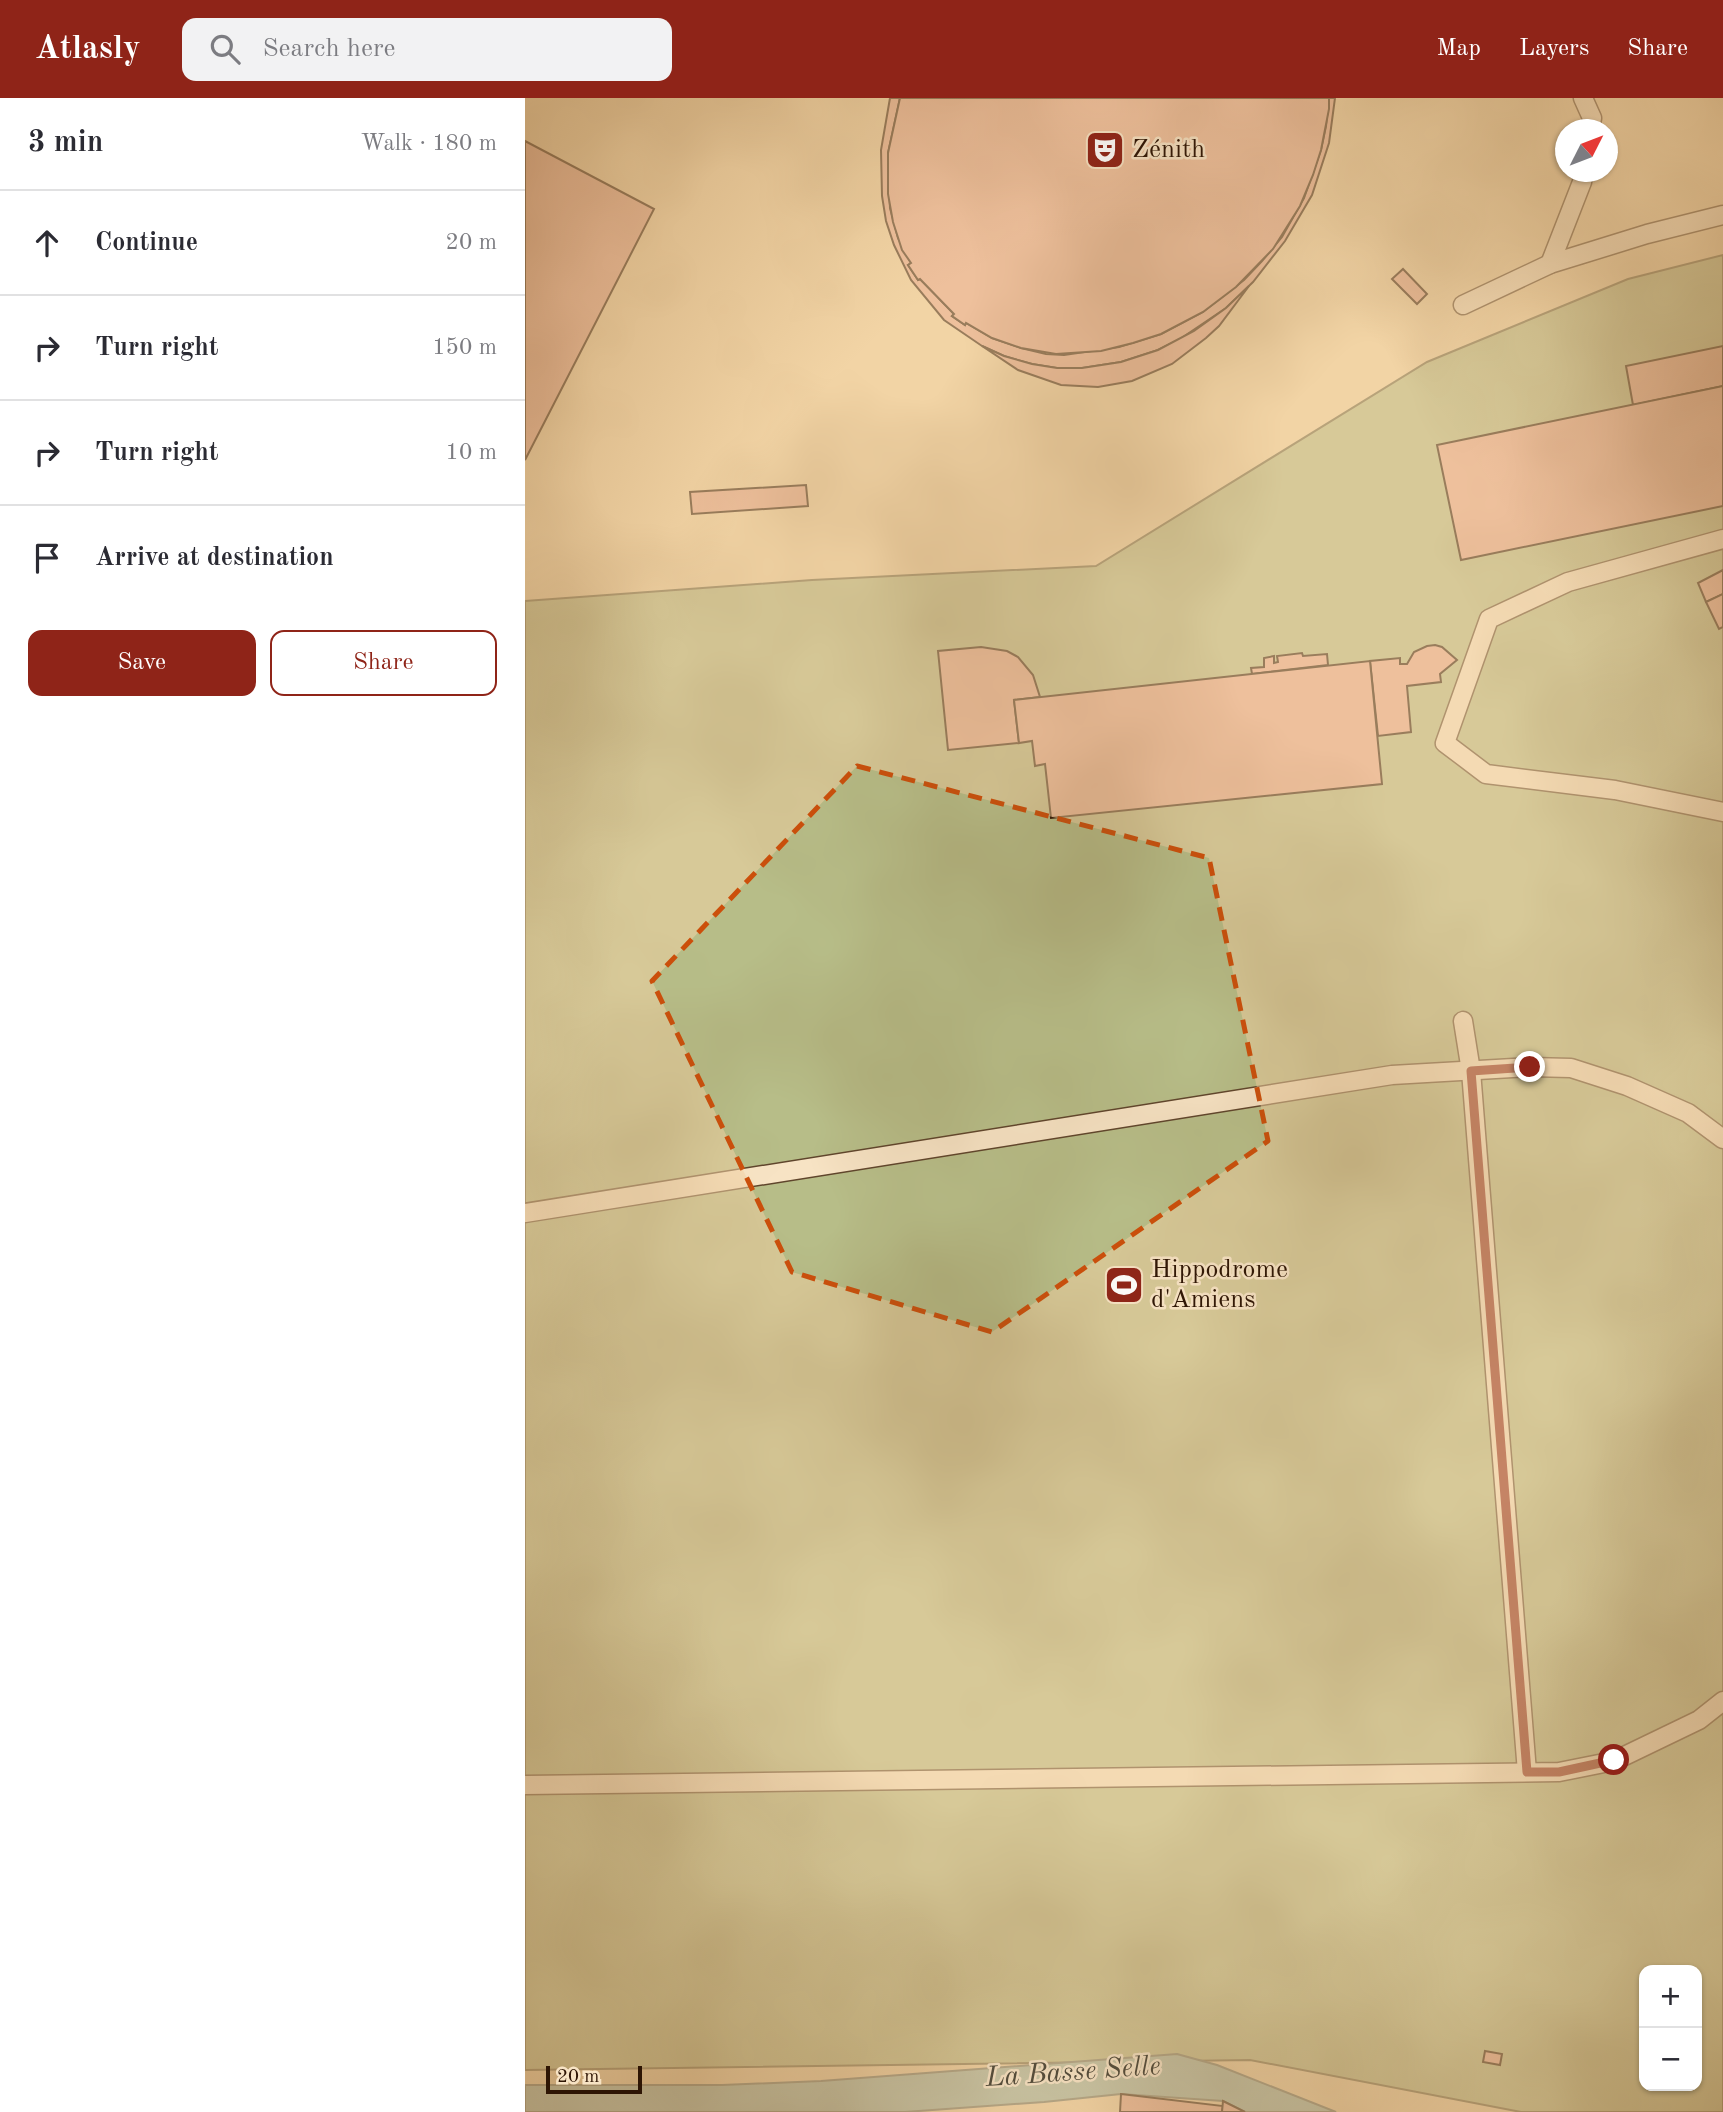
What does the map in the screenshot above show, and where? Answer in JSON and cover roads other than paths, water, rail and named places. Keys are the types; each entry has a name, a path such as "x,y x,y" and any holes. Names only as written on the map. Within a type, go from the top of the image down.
{"lane":[{"path":"1583,98 1592,119"},
{"path":"1550,264 1582,182"},
{"path":"1463,305 1550,264 1647,233 1723,215"},
{"path":"1723,539 1567,582 1489,619 1445,743 1486,774 1615,790 1723,812"},
{"path":"1463,1021 1471,1071 1527,1772"},
{"path":"525,1213 1392,1075 1530,1067 1571,1068 1627,1086 1688,1112 1723,1139"},
{"path":"525,1785 1559,1772 1614,1760 1699,1720 1723,1700"}],"water":[{"name":"La Basse Selle","path":"1177,2054 1217,2065 1336,2112 1245,2112 1223,2101 1121,2094 905,2112 525,2112 525,2085 722,2085 821,2081"}],"place":[{"name":"Zénith","path":"1105,150"},
{"name":"Hippodrome d'Amiens","path":"1124,1285"}]}
